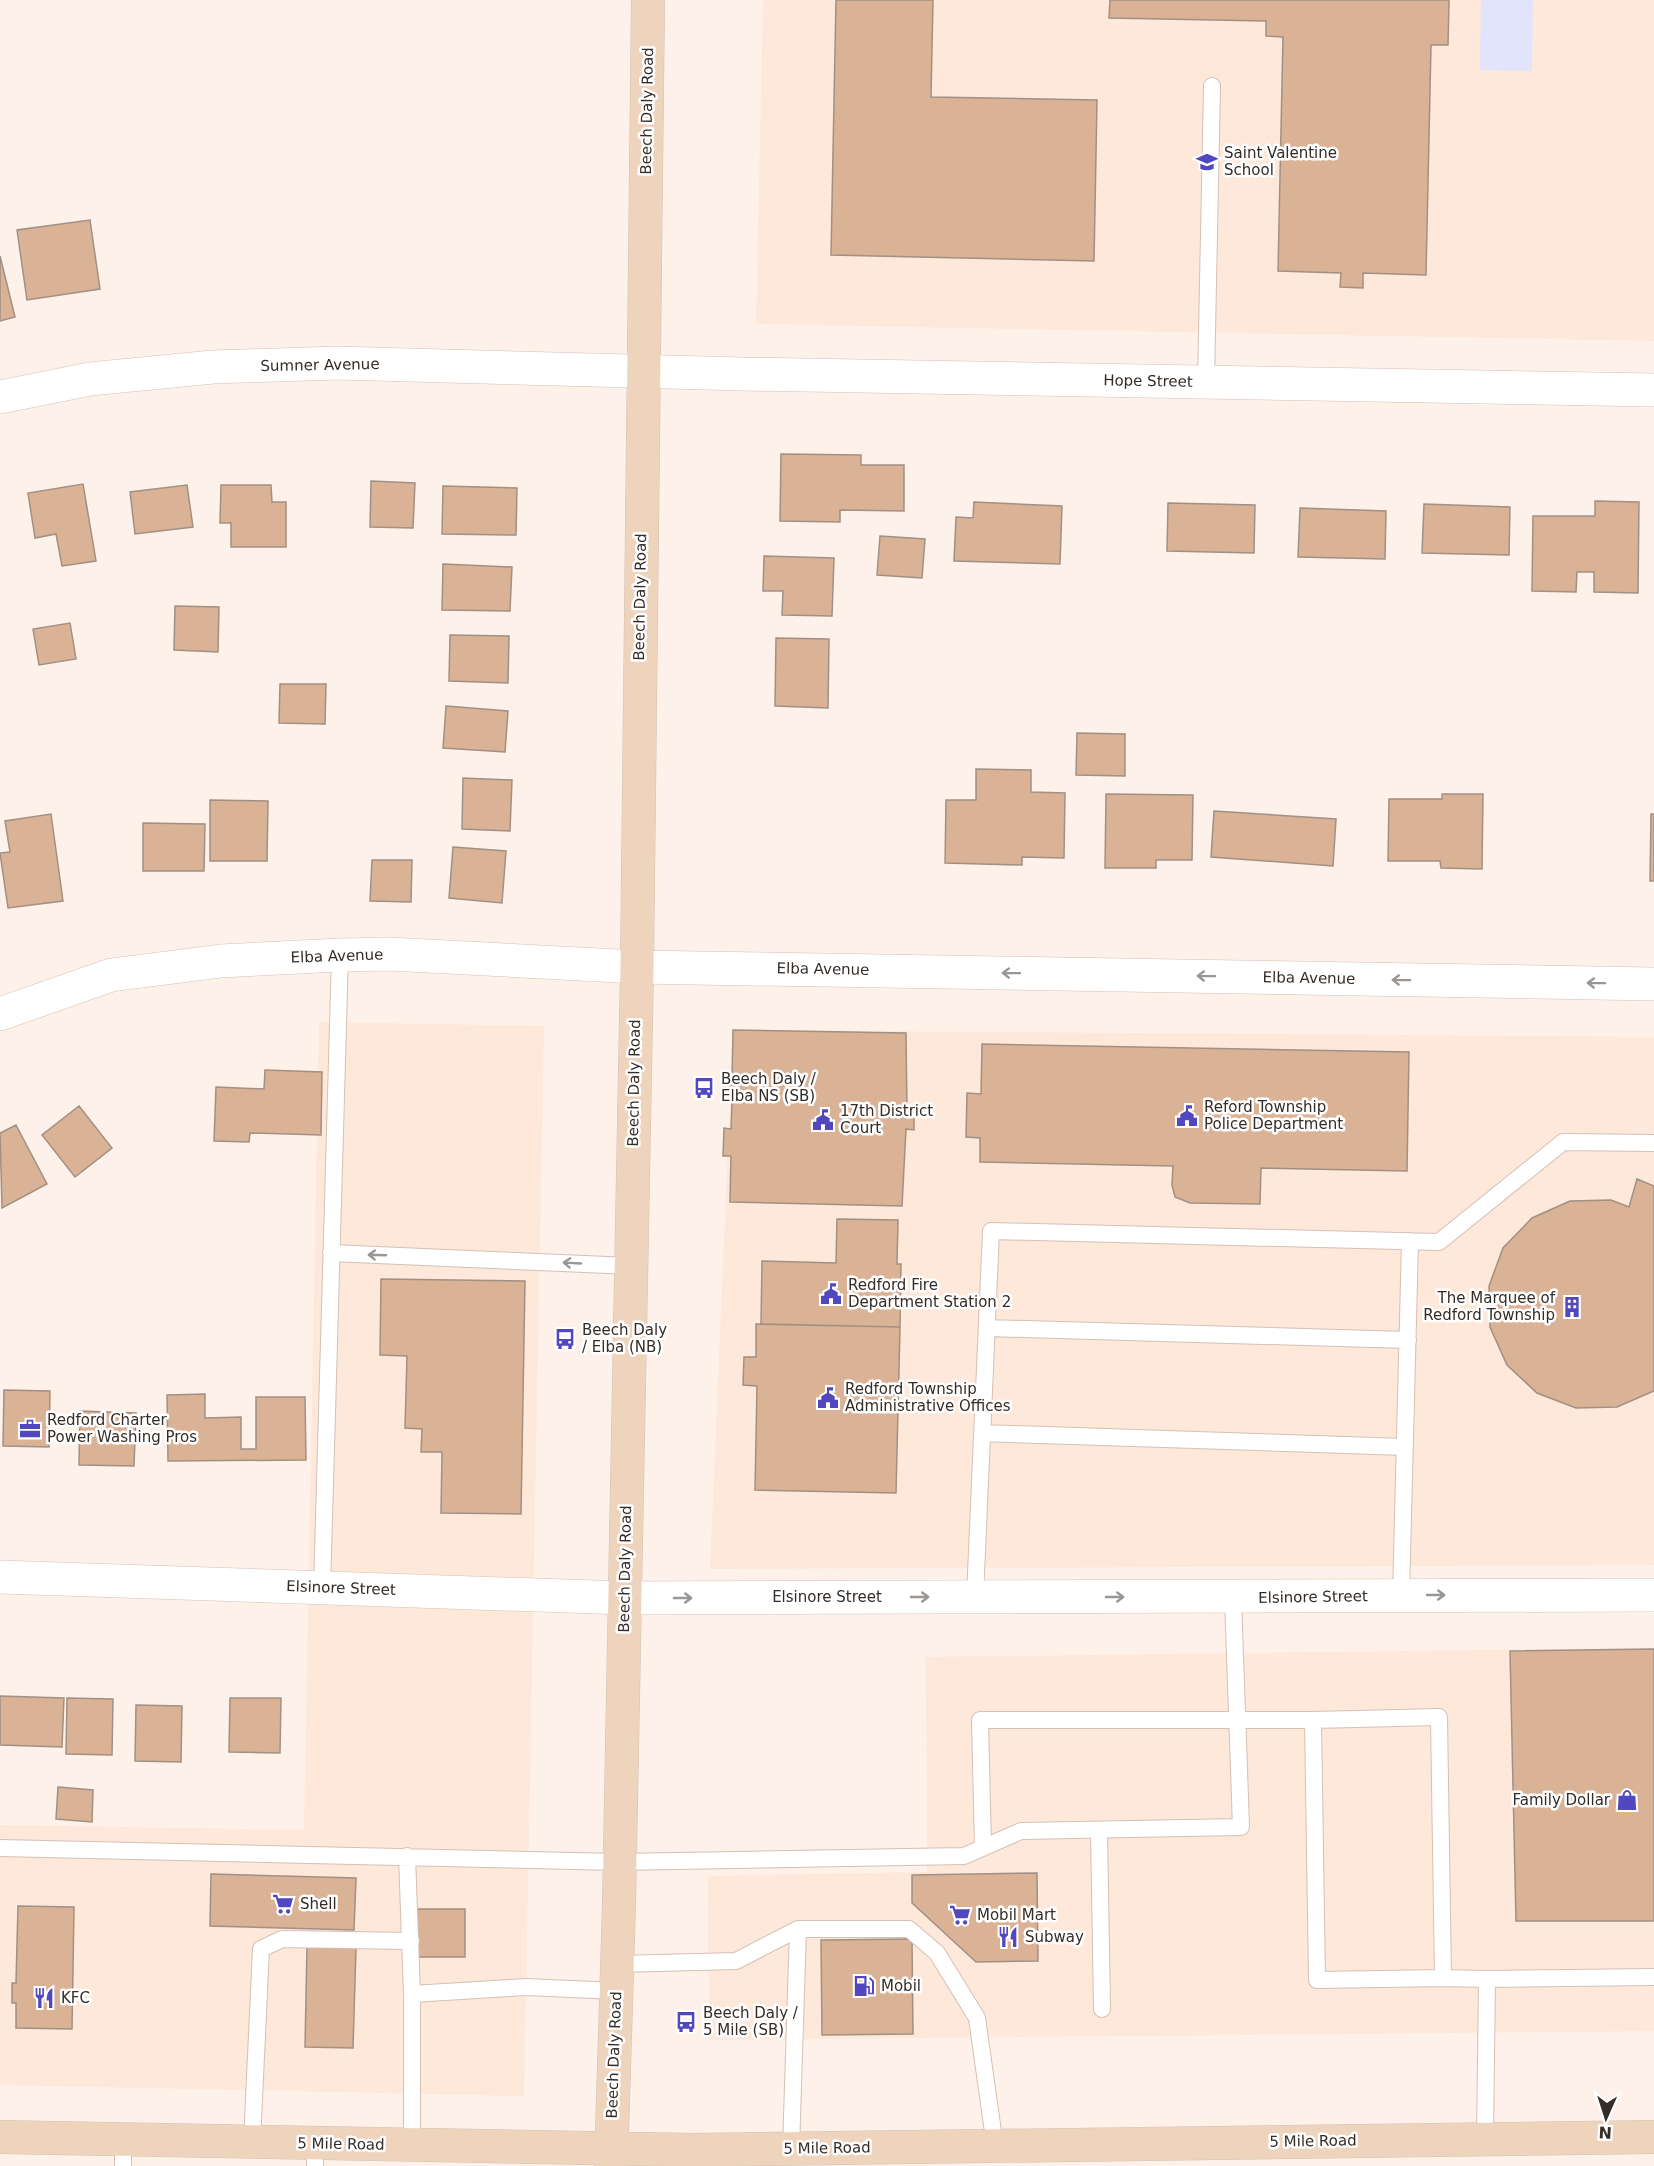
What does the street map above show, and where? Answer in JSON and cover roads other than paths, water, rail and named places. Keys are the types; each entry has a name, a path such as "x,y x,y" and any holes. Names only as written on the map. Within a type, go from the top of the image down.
{"main road":[{"name":"Beech Daly Road","path":"611,2158 637,966 648,0"},
{"name":"5 Mile Road","path":"0,2137 123,2153 252,2142 315,2155 412,2145 611,2158 791,2149 994,2146 1035,2156 1485,2138 1654,2137"}],"street":[{"name":"Sumner Avenue","path":"0,397 90,380 213,368 337,363 642,371"},
{"name":"Hope Street","path":"642,371 1654,390"},
{"name":"Elba Avenue","path":"0,1014 111,975 222,961 389,954 637,966 1654,984"},
{"name":"Elsinore Street","path":"0,1577 624,1598 1654,1595"}],"lane":[{"path":"1206,382 1212,86"},
{"path":"322,1588 340,955"},
{"path":"975,1597 991,1231 1439,1242 1563,1142 1654,1143"},
{"path":"1401,1595 1410,1241"},
{"path":"332,1253 631,1266"},
{"path":"987,1328 1408,1340"},
{"path":"982,1433 1405,1447"},
{"path":"0,1848 618,1862 964,1856 1021,1831 1241,1827 1233,1598"},
{"path":"983,1848 980,1720 1313,1720 1439,1717 1443,1978"},
{"path":"1313,1720 1317,1980 1654,1977"},
{"path":"1099,1830 1102,2009"},
{"path":"407,1856 412,1994 412,2145"},
{"path":"412,1994 526,1987 736,1961 798,1929 909,1929 937,1953 977,2018 994,2146"},
{"path":"791,2149 798,1929"},
{"path":"252,2142 261,1949 282,1939 411,1941"},
{"path":"1485,2138 1487,1979"}],"place":[{"name":"Saint Valentine School","path":"1207,162"},
{"name":"Beech Daly / Elba NS (SB)","path":"704,1088"},
{"name":"Reford Township Police Department","path":"1187,1116"},
{"name":"17th District Court","path":"823,1120"},
{"name":"Redford Fire Department Station 2","path":"831,1294"},
{"name":"The Marquee of Redford Township","path":"1572,1307"},
{"name":"Beech Daly / Elba (NB)","path":"565,1339"},
{"name":"Redford Township Administrative Offices","path":"828,1398"},
{"name":"Redford Charter Power Washing Pros","path":"30,1429"},
{"name":"Family Dollar","path":"1627,1800"},
{"name":"Shell","path":"283,1904"},
{"name":"Mobil Mart","path":"960,1915"},
{"name":"Subway","path":"1008,1937"},
{"name":"Mobil","path":"864,1986"},
{"name":"KFC","path":"44,1998"},
{"name":"Beech Daly / 5 Mile (SB)","path":"686,2022"}]}
